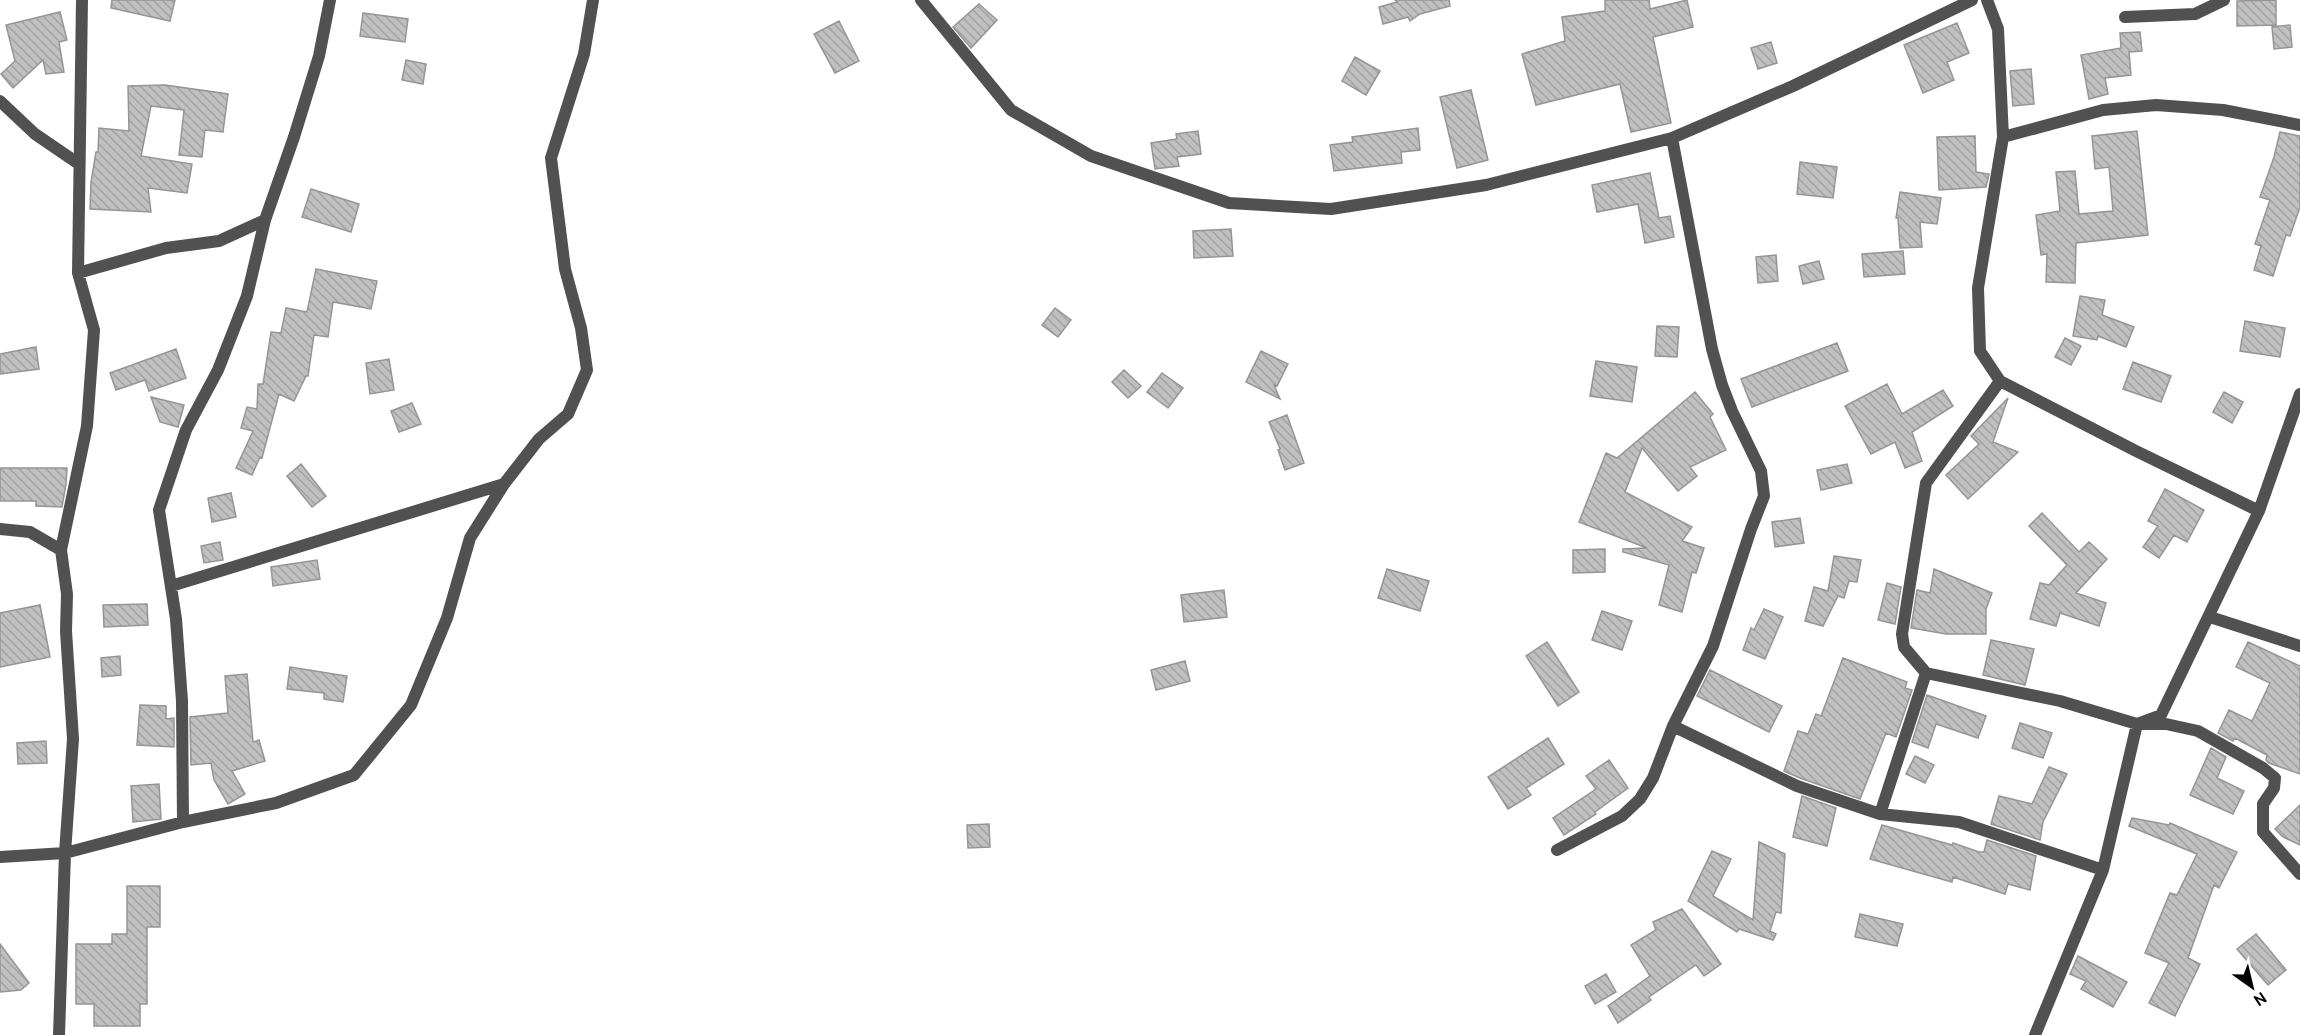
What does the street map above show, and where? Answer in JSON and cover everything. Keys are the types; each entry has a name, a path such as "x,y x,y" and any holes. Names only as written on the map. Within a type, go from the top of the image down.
{"street":[{"path":"59,1035 65,853 73,740 66,631 67,594 61,550 87,426 94,330 78,273 82,0"},
{"path":"183,822 182,701 176,620 159,510 186,430 218,370 247,296 265,220 316,66 330,0"},
{"path":"0,857 65,853 183,822 276,803 354,775 411,705 447,618 470,538 504,484 539,439 568,414 587,370 581,328 565,269 551,158 584,54 593,0"},
{"path":"921,0 1011,110 1091,156 1229,203 1331,209 1486,185 1672,138 1793,86 1972,0"},
{"path":"1987,0 1998,29 2003,137 1978,288 1980,351 1995,377 2000,381 2259,511"},
{"path":"2125,17 2195,14 2224,0"},
{"path":"0,101 35,134 79,164"},
{"path":"2003,137 2103,110 2156,105 2223,110 2300,125"},
{"path":"1557,850 1623,816 1640,799 1653,778 1673,726 1713,646 1764,496 1761,471 1732,411 1712,349 1672,138"},
{"path":"78,273 165,248 219,241 265,220"},
{"path":"2000,381 1926,483 1902,634 1904,647 1926,673 2060,701 2137,724 2166,724 2198,731 2263,768 2275,778 2274,788 2263,804 2263,831 2300,874"},
{"path":"2137,724 2161,715 2210,617 2259,511 2300,394"},
{"path":"171,586 504,484"},
{"path":"0,529 30,532 61,550"},
{"path":"2210,617 2300,646"},
{"path":"1880,814 1926,673"},
{"path":"2035,1035 2103,870 2137,724"},
{"path":"1673,726 1797,786 1880,814 1959,822 2103,870"}],"building":[{"path":"112,0 175,0 170,21 111,8"},
{"path":"1395,0 1449,0 1450,6 1420,14 1410,21 1408,17 1383,24 1379,7 1397,2"},
{"path":"1605,0 1649,0 1650,9 1687,0 1693,27 1653,37 1671,123 1631,132 1620,84 1536,105 1522,54 1565,41 1562,17 1605,11"},
{"path":"2276,0 2276,25 2237,26 2237,1"},
{"path":"979,4 997,20 971,48 953,27"},
{"path":"60,12 67,40 59,42 64,72 46,74 43,60 13,88 1,74 15,61 6,25"},
{"path":"363,13 408,19 405,42 360,36"},
{"path":"839,21 859,61 835,73 814,34"},
{"path":"1957,23 1969,53 1947,62 1954,80 1923,93 1904,45"},
{"path":"2290,25 2292,47 2274,49 2272,27"},
{"path":"2140,32 2142,51 2129,52 2131,75 2105,78 2108,94 2089,99 2081,55 2121,48 2120,33"},
{"path":"1771,42 1777,63 1758,69 1751,48"},
{"path":"1355,57 1380,71 1366,95 1342,81"},
{"path":"406,60 426,64 423,84 402,80"},
{"path":"2031,69 2034,104 2013,106 2010,71"},
{"path":"165,85 228,94 223,132 205,130 202,157 179,155 184,110 151,106 141,156 192,164 187,193 148,188 151,212 90,209 91,182 96,152 98,152 99,128 129,131 128,86"},
{"path":"1471,90 1488,160 1457,168 1440,97"},
{"path":"1418,128 1420,150 1401,152 1402,163 1334,171 1330,145 1353,142 1352,137"},
{"path":"1198,131 1201,154 1177,157 1179,166 1155,169 1151,143 1177,139 1176,134"},
{"path":"2137,131 2148,235 2076,243 2075,283 2046,282 2047,254 2041,255 2036,215 2060,211 2056,172 2075,171 2079,214 2113,211 2109,167 2095,169 2092,136"},
{"path":"2280,132 2300,136 2300,207 2290,236 2286,235 2273,276 2254,270 2261,246 2255,244 2270,200 2260,197"},
{"path":"1975,136 1976,172 1989,174 1986,187 1939,190 1937,137"},
{"path":"1800,162 1837,167 1833,198 1797,194"},
{"path":"1650,173 1659,218 1670,216 1674,237 1645,243 1638,204 1597,212 1592,185"},
{"path":"311,189 359,204 351,232 302,217"},
{"path":"1900,192 1941,198 1937,224 1920,222 1922,247 1900,248 1898,218 1896,218"},
{"path":"1231,229 1233,256 1194,258 1193,231"},
{"path":"1903,251 1905,274 1864,277 1862,254"},
{"path":"1776,255 1778,281 1758,283 1756,257"},
{"path":"1819,261 1824,279 1803,284 1799,266"},
{"path":"316,269 377,281 371,309 333,302 328,337 314,335 308,376 294,401 279,394 262,458 260,457 252,475 236,468 253,431 241,428 247,407 257,409 258,384 263,384 271,332 281,333 286,308 307,312"},
{"path":"2080,296 2105,300 2102,315 2134,327 2126,347 2098,336 2097,340 2073,336"},
{"path":"1055,308 1071,320 1058,337 1042,325"},
{"path":"2245,321 2285,328 2280,357 2240,351"},
{"path":"1657,326 1679,327 1677,357 1655,356"},
{"path":"2065,338 2081,346 2071,365 2055,357"},
{"path":"1837,343 1848,371 1752,407 1741,379"},
{"path":"36,347 39,369 0,374 0,354"},
{"path":"176,349 186,378 149,391 145,380 116,390 110,373"},
{"path":"1261,351 1288,364 1277,386 1274,385 1280,399 1246,382"},
{"path":"389,359 394,390 370,394 366,363"},
{"path":"1596,361 1637,367 1632,402 1590,396"},
{"path":"2133,362 2171,376 2161,402 2123,389"},
{"path":"1124,370 1141,386 1128,398 1112,382"},
{"path":"1162,373 1183,388 1168,408 1147,392"},
{"path":"1887,384 1902,414 1943,390 1953,406 1912,432 1922,461 1905,468 1895,442 1871,454 1845,406"},
{"path":"1695,392 1713,414 1710,417 1726,450 1690,467 1697,476 1678,491 1642,448 1625,492 1692,527 1682,541 1704,548 1696,573 1692,572 1682,612 1659,605 1669,565 1623,552 1623,549 1647,548 1579,522 1606,453 1617,458"},
{"path":"2224,392 2243,402 2232,423 2213,412"},
{"path":"151,397 184,405 178,427 160,422"},
{"path":"2008,398 1993,442 2018,452 1968,499 1946,475 1979,444 1971,436"},
{"path":"412,403 421,424 399,432 391,411"},
{"path":"1287,415 1304,463 1285,470 1278,450 1280,449 1269,422"},
{"path":"301,464 326,496 312,507 287,476"},
{"path":"1847,464 1852,483 1821,490 1817,470"},
{"path":"0,468 67,468 62,507 36,506 36,501 0,501"},
{"path":"2165,489 2204,510 2187,542 2174,535 2159,558 2143,547 2158,526 2148,521"},
{"path":"231,493 236,517 212,522 208,498"},
{"path":"2042,513 2079,552 2089,542 2107,559 2076,593 2106,603 2099,626 2060,613 2056,626 2030,619 2040,583 2049,585 2067,565 2029,526"},
{"path":"1800,518 1804,543 1775,547 1772,522"},
{"path":"220,542 223,560 204,563 201,546"},
{"path":"1605,549 1605,572 1573,573 1573,550"},
{"path":"1834,556 1861,560 1857,582 1849,581 1844,598 1838,596 1823,626 1805,621 1814,587 1828,591"},
{"path":"317,560 320,579 273,586 271,567"},
{"path":"1387,569 1429,581 1420,611 1378,598"},
{"path":"1934,569 1992,593 1986,609 1986,634 1946,634 1911,628 1917,590 1930,593"},
{"path":"1887,583 1901,587 1895,624 1878,620"},
{"path":"1224,590 1227,617 1184,622 1181,595"},
{"path":"147,604 148,625 104,627 103,605"},
{"path":"40,605 50,657 0,667 0,613"},
{"path":"1764,609 1783,617 1765,659 1743,650 1751,628 1754,630"},
{"path":"1602,611 1632,621 1622,650 1592,640"},
{"path":"1991,640 2034,649 2025,685 1983,675"},
{"path":"1547,642 1579,692 1558,706 1526,656"},
{"path":"2248,642 2300,666 2300,774 2269,763 2266,760 2267,755 2235,738 2233,741 2218,733 2229,710 2252,721 2270,683 2236,667"},
{"path":"120,656 121,675 102,677 101,658"},
{"path":"1843,658 1907,682 1905,688 1912,690 1896,737 1886,733 1860,799 1784,771 1798,731 1808,734 1816,714 1821,716"},
{"path":"1185,661 1190,681 1156,690 1151,670"},
{"path":"290,667 347,676 343,702 324,699 324,693 287,689"},
{"path":"1710,670 1782,706 1769,732 1697,696"},
{"path":"247,674 253,742 259,740 265,761 232,771 245,794 228,804 214,780 211,763 191,765 190,717 228,713 225,676"},
{"path":"1927,695 1986,716 1978,738 1936,724 1928,748 1912,742"},
{"path":"140,705 166,706 166,719 174,718 174,747 137,745"},
{"path":"2020,723 2052,733 2043,758 2012,748"},
{"path":"1548,738 1564,764 1526,788 1531,795 1508,809 1488,777"},
{"path":"46,741 47,763 18,764 17,743"},
{"path":"2211,748 2226,757 2217,778 2244,791 2233,814 2190,795"},
{"path":"1915,756 1934,765 1925,783 1906,774"},
{"path":"1609,760 1628,788 1595,812 1596,814 1564,835 1553,818 1596,789 1586,776"},
{"path":"2049,767 2067,774 2043,822 2040,840 1991,824 1999,796 2032,804"},
{"path":"159,784 161,819 133,822 131,786"},
{"path":"1802,796 1836,808 1827,846 1793,837"},
{"path":"2300,805 2300,845 2283,837 2275,829"},
{"path":"2132,818 2169,825 2170,823 2237,852 2219,888 2214,885 2188,958 2200,964 2175,1016 2149,1003 2169,963 2145,953 2170,893 2177,895 2197,854 2129,826"},
{"path":"989,824 990,847 968,848 967,825"},
{"path":"1882,825 1979,852 1984,852 1987,840 2036,856 2030,890 2008,884 2005,894 1953,877 1952,882 1870,859"},
{"path":"1759,842 1785,854 1781,913 1776,912 1770,931 1776,934 1773,940 1739,929 1737,932 1688,901 1712,851 1731,859 1713,896 1753,920"},
{"path":"127,886 160,886 160,927 147,927 147,1004 140,1004 140,1026 94,1026 94,1004 76,1004 76,944 112,944 112,934 127,934"},
{"path":"1682,909 1721,964 1704,976 1696,965 1649,997 1651,1000 1618,1023 1608,1006 1650,976 1631,945 1656,930 1653,922"},
{"path":"1860,914 1903,924 1897,946 1855,937"},
{"path":"2256,934 2286,970 2268,985 2237,949"},
{"path":"0,944 29,983 21,990 0,992"},
{"path":"2078,956 2127,982 2113,1007 2081,989 2086,981 2070,974"},
{"path":"1606,974 1616,992 1595,1004 1585,986"}]}
